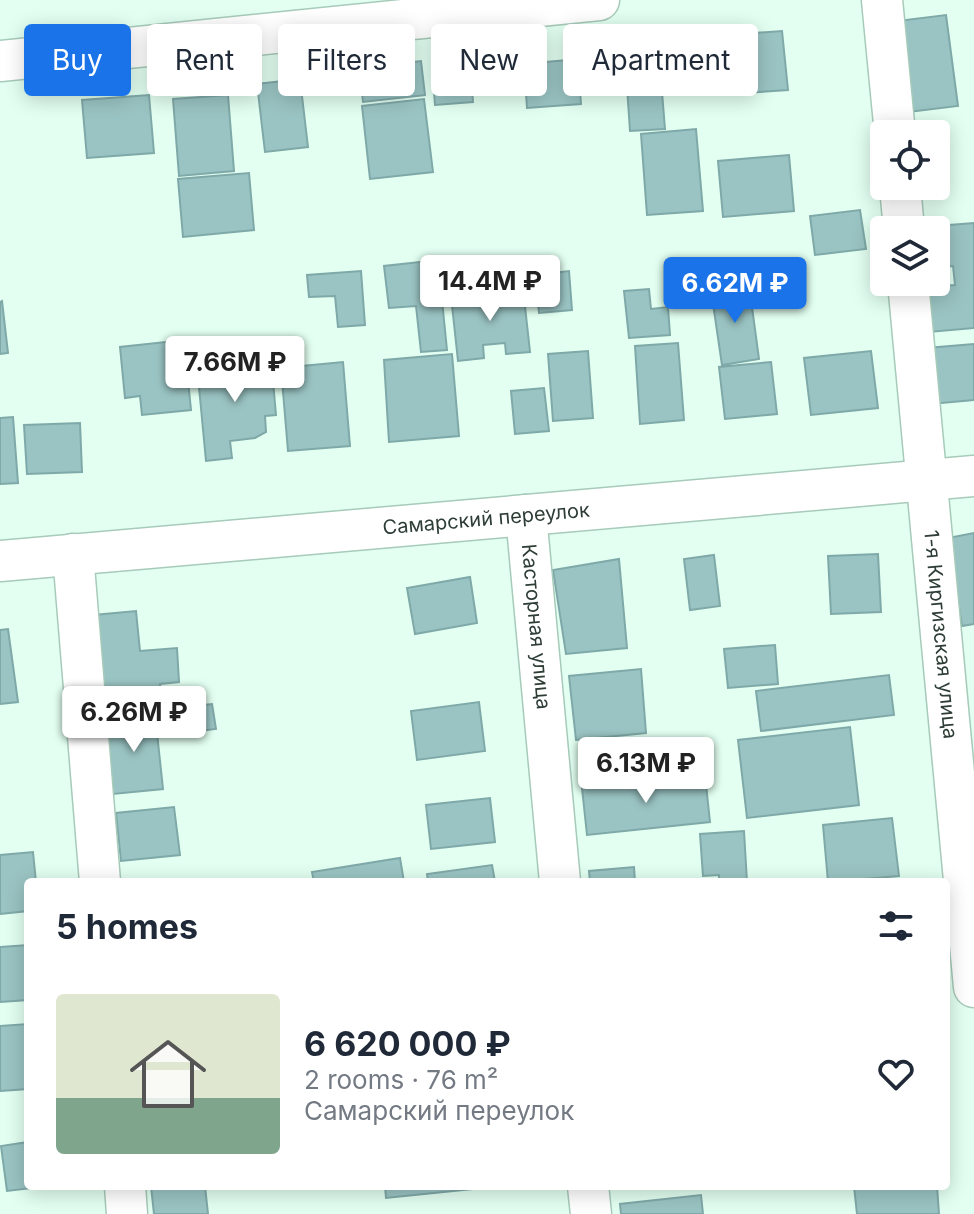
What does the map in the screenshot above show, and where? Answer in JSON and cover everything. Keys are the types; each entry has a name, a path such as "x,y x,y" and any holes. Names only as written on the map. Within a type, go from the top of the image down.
{"street":[{"path":"0,61 353,12 599,0"},
{"path":"882,0 894,120"},
{"name":"1-я Киргизская улица","path":"909,296 974,987"},
{"name":"Самарский переулок","path":"0,561 974,476"},
{"name":"Касторная улица","path":"526,515 560,878"},
{"path":"73,554 100,878"},
{"path":"125,1190 127,1214"},
{"path":"588,1190 591,1214"}],"building":[{"path":"946,15 958,106 909,112 897,21"},
{"path":"782,31 788,90 758,92 758,33"},
{"path":"563,60 563,96 580,96 581,104 527,108 526,96 547,96 547,62"},
{"path":"421,61 425,95 363,102 362,96 415,96 415,62"},
{"path":"278,82 278,96 302,96 308,147 265,152 258,96 262,96 262,83"},
{"path":"149,96 154,153 87,158 82,100"},
{"path":"228,96 234,171 179,176 173,99"},
{"path":"434,96 473,96 473,102 435,105"},
{"path":"628,96 662,96 665,129 630,131"},
{"path":"424,99 433,172 370,179 362,106"},
{"path":"696,129 703,211 647,215 641,134"},
{"path":"789,155 794,211 723,217 718,161"},
{"path":"249,173 254,230 183,237 178,179"},
{"path":"860,210 866,249 815,255 810,216"},
{"path":"974,223 974,328 929,332 926,296 950,296 950,285 955,285 953,266 950,266 950,225"},
{"path":"438,260 447,350 421,352 416,306 389,308 384,266"},
{"path":"361,271 365,325 338,327 335,296 309,297 307,275"},
{"path":"569,271 572,310 539,313 535,275"},
{"path":"749,285 759,359 722,365 711,290"},
{"path":"523,288 530,352 506,354 505,343 483,345 484,358 458,361 451,296"},
{"path":"649,289 651,309 668,307 670,335 629,338 624,291"},
{"path":"0,302 8,353 0,354"},
{"path":"184,340 191,410 142,415 140,396 125,398 120,347"},
{"path":"678,343 684,420 640,424 635,346"},
{"path":"974,344 974,400 931,404 927,348"},
{"path":"588,351 593,418 553,421 548,354"},
{"path":"871,351 878,408 811,415 804,358"},
{"path":"452,354 459,436 389,442 384,360"},
{"path":"271,359 276,415 265,416 266,432 255,438 230,441 232,458 206,461 197,366"},
{"path":"343,362 350,446 288,451 281,368"},
{"path":"771,362 777,414 725,419 719,367"},
{"path":"544,388 549,431 515,434 511,391"},
{"path":"13,417 18,483 0,484 0,418"},
{"path":"80,423 82,472 27,474 24,425"},
{"path":"974,533 974,624 962,626 948,538"},
{"path":"878,554 881,612 831,614 828,556"},
{"path":"714,555 720,606 690,610 684,559"},
{"path":"619,559 627,648 566,654 553,570"},
{"path":"470,577 477,623 415,634 407,588"},
{"path":"136,611 140,651 177,648 179,682 160,684 161,699 102,705 94,615"},
{"path":"8,629 18,702 0,704 0,630"},
{"path":"775,645 778,684 728,688 724,649"},
{"path":"641,669 646,733 576,740 569,676"},
{"path":"889,675 894,715 761,731 756,691"},
{"path":"479,702 485,751 417,760 411,711"},
{"path":"212,704 216,729 168,735 165,709"},
{"path":"155,714 163,789 113,794 105,719"},
{"path":"850,727 859,805 747,818 738,740"},
{"path":"705,775 710,822 587,835 582,788"},
{"path":"490,798 495,842 431,849 426,805"},
{"path":"174,807 180,855 121,861 116,813"},
{"path":"892,818 899,876 828,878 823,825"},
{"path":"744,831 747,878 703,876 700,834"},
{"path":"33,852 36,878 24,878 24,911 0,914 0,855"},
{"path":"400,858 403,878 313,878 312,872"},
{"path":"492,865 494,878 428,878 427,874"},
{"path":"634,867 635,878 590,878 589,871"},
{"path":"24,945 24,1000 0,1002 0,947"},
{"path":"24,1024 24,1089 0,1091 0,1026"},
{"path":"24,1143 24,1189 7,1191 1,1146"},
{"path":"151,1190 205,1190 208,1214 154,1214"},
{"path":"385,1190 463,1190 386,1198"},
{"path":"854,1190 937,1190 939,1214 857,1214"},
{"path":"701,1195 703,1214 621,1214 620,1204"}]}
